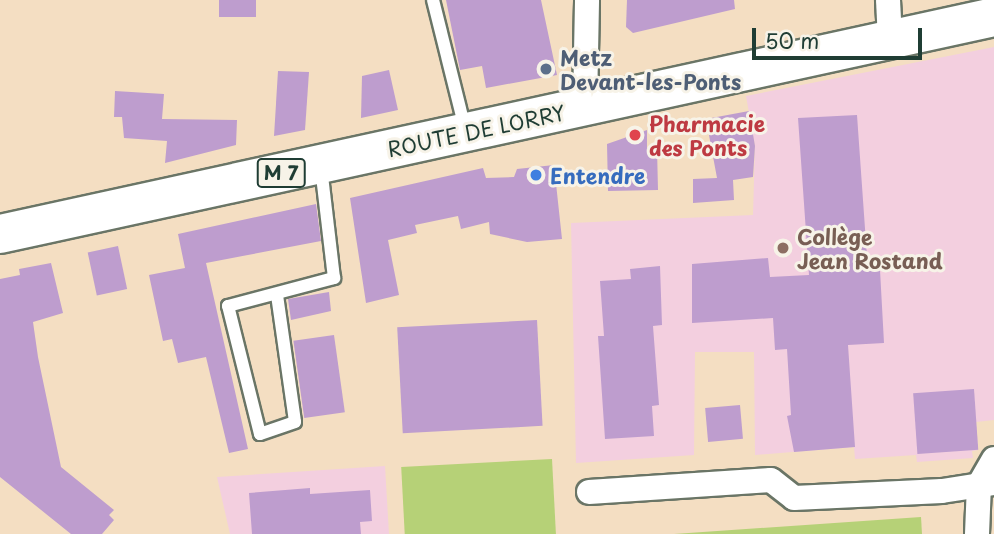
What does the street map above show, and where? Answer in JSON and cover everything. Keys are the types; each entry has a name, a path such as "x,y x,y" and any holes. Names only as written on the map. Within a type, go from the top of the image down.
{"main road":[{"name":"ROUTE DE LORRY","path":"0,234 994,17"}],"street":[{"path":"585,106 587,0"},
{"path":"888,0 890,40"},
{"path":"977,534 994,459"},
{"path":"589,492 771,480 794,498 942,491 987,484"}],"lane":[{"path":"433,0 466,132"},
{"path":"277,295 295,422 260,435 228,306 334,278 321,164"}],"shaded area":[{"name":"Collège Jean Rostand","path":"994,47 994,420 976,422 978,450 972,451 973,458 917,462 916,455 855,459 854,447 755,455 754,352 695,352 694,455 576,463 571,223 753,215 755,146 746,96"},
{"path":"385,466 389,534 230,534 217,477"}],"green space":[{"path":"552,459 556,534 405,534 401,467"},
{"path":"921,517 922,534 674,534"}],"building":[{"path":"219,0 256,0 256,17 219,17"},
{"path":"446,0 541,0 557,75 486,88 482,66 460,70"},
{"path":"627,0 734,0 735,9 633,33 626,27"},
{"path":"389,70 398,110 361,118 362,76"},
{"path":"278,71 309,72 305,130 274,136"},
{"path":"115,91 164,94 162,119 237,120 236,145 165,163 167,141 124,138 122,117 114,117"},
{"path":"749,111 755,146 753,177 733,180 734,200 693,203 693,179 717,178 706,119"},
{"path":"857,115 868,271 880,270 884,343 848,345 855,447 794,452 787,416 791,415 787,349 775,350 773,318 692,323 692,264 768,258 770,277 809,275 798,118"},
{"path":"647,130 647,148 657,148 658,190 608,191 607,144"},
{"path":"554,165 562,239 527,242 490,234 489,222 461,229 458,216 415,225 417,233 388,240 399,295 366,303 350,198 483,168 486,178 514,177 517,169"},
{"path":"316,204 321,241 206,263 248,449 229,453 206,357 178,363 172,339 163,341 149,275 185,268 178,234"},
{"path":"118,246 127,289 97,295 88,252"},
{"path":"51,263 63,313 33,322 38,357 61,467 114,510 109,515 114,520 102,534 71,534 0,477 0,279 20,275 19,269"},
{"path":"660,266 662,325 653,326 659,405 652,406 654,436 605,439 598,336 604,336 600,281 631,279 630,269"},
{"path":"329,292 331,311 291,320 288,299"},
{"path":"537,320 543,426 403,433 397,327"},
{"path":"334,335 345,412 304,418 293,341"},
{"path":"974,389 978,450 917,454 913,393"},
{"path":"740,405 743,439 708,442 705,408"},
{"path":"310,488 310,494 370,490 372,521 360,522 361,534 252,534 249,493"}],"place":[{"name":"Metz Devant-les-Ponts","path":"546,69"},
{"name":"Pharmacie des Ponts","path":"635,135"},
{"name":"Entendre","path":"536,175"},
{"name":"Collège Jean Rostand","path":"783,248"}]}
